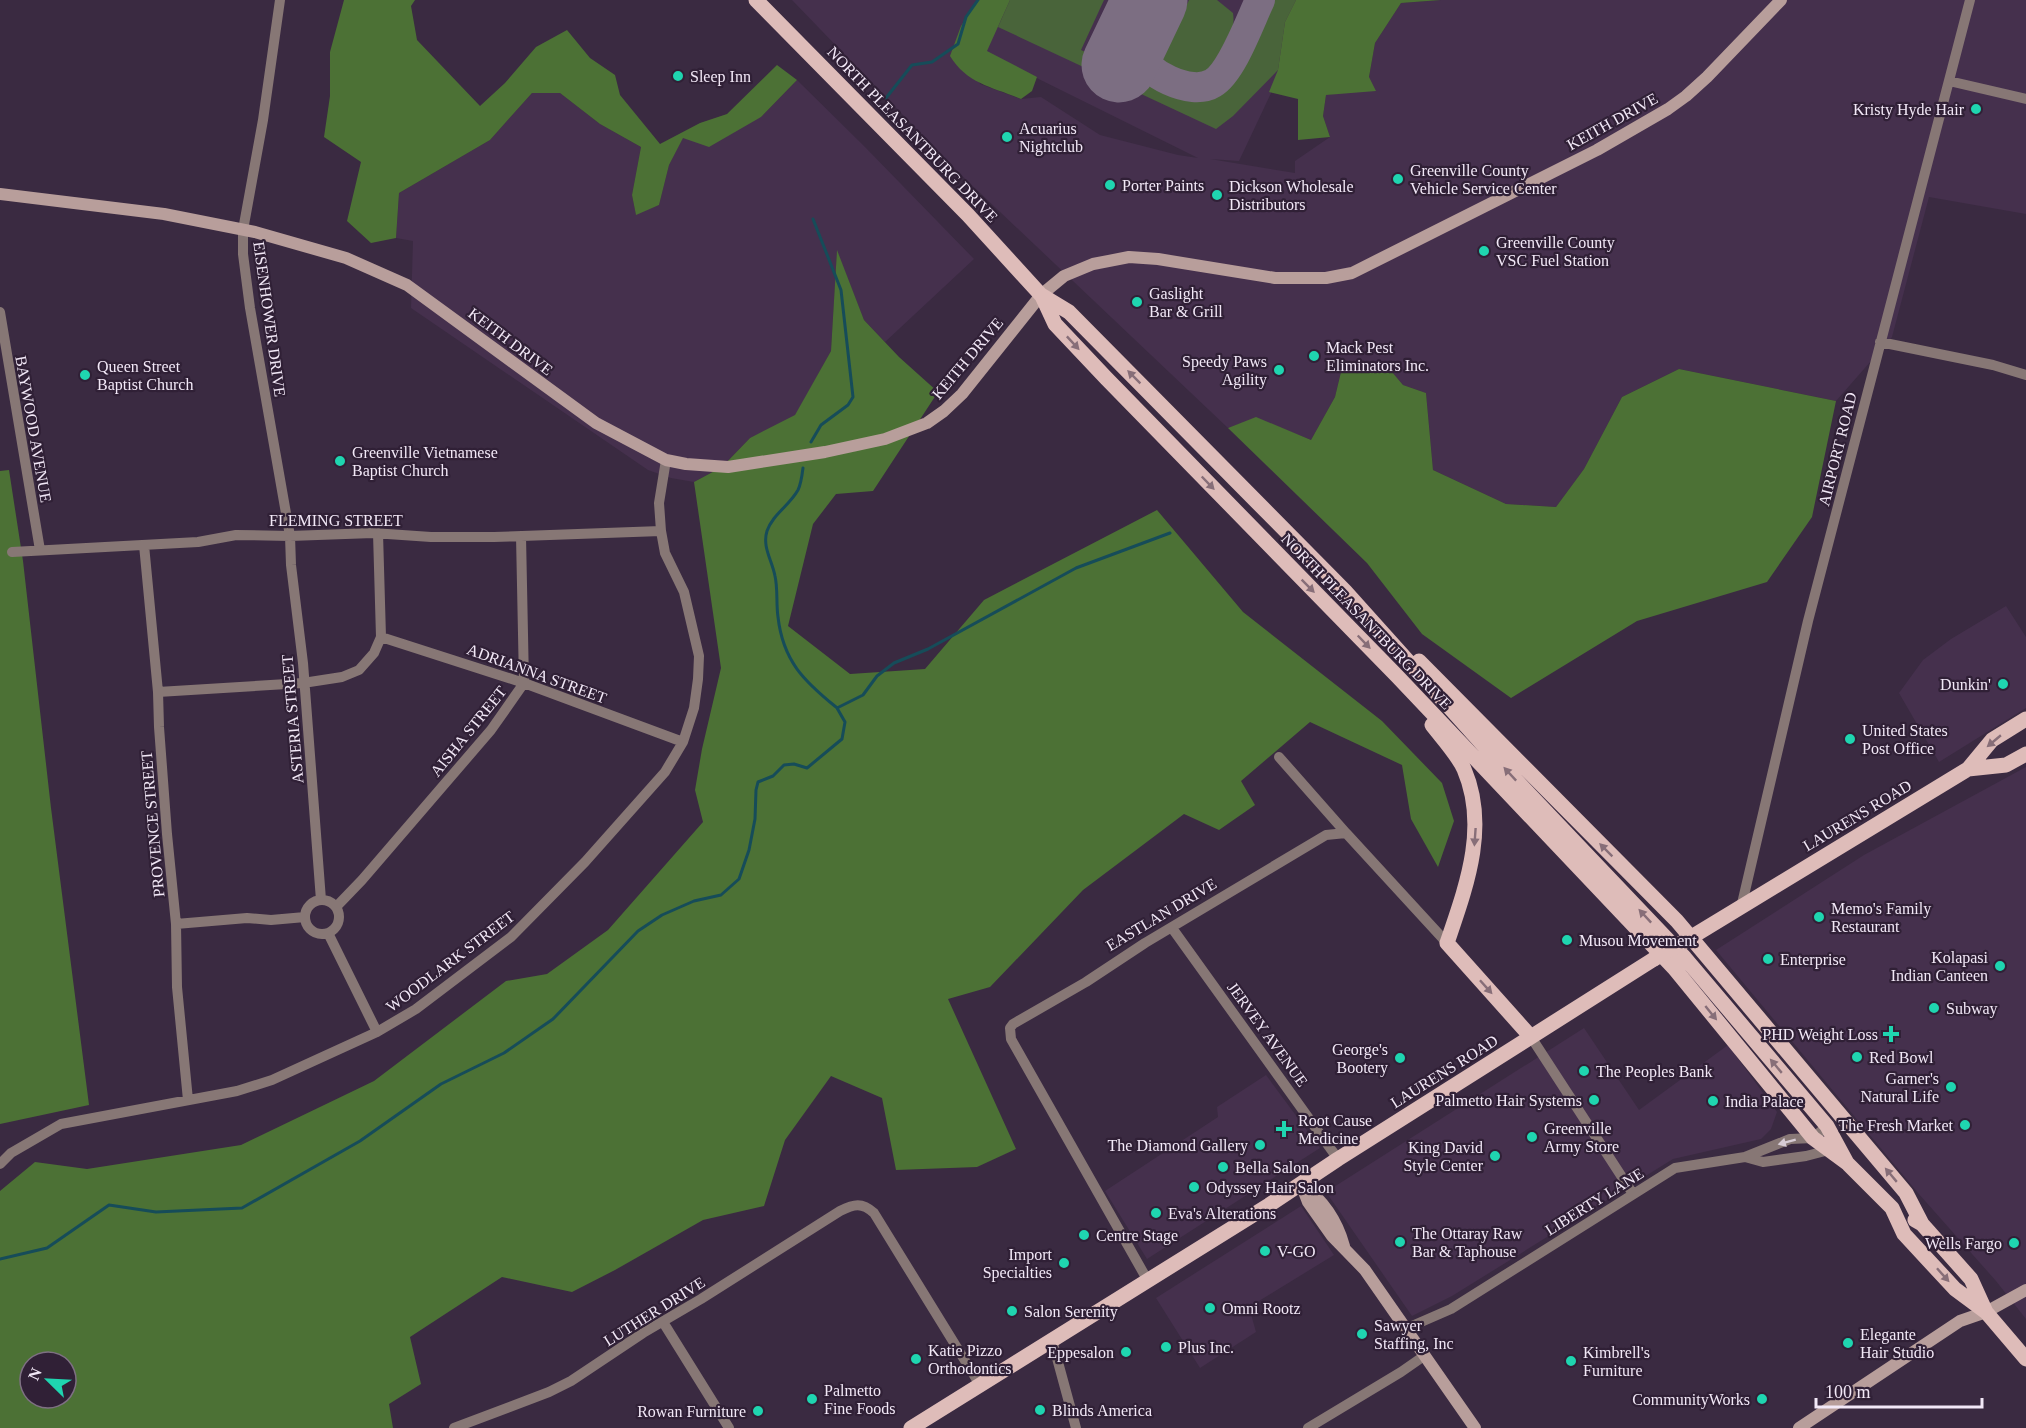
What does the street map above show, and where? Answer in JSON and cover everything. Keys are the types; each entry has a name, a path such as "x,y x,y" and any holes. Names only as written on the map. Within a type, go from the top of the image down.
{"main road":[{"name":"NORTH PLEASANTBURG DRIVE","path":"756,0 968,215 1041,295 1069,312 1345,591 1679,963"},
{"name":"NORTH PLEASANTBURG DRIVE","path":"1041,295 1055,324 1679,963"},
{"path":"1345,591 1435,675 1688,939 1906,1193 1922,1224 1971,1279 1986,1312"},
{"path":"1397,676 1464,768 1473,802 1474,852 1447,943 1531,1037"},
{"name":"LAURENS ROAD","path":"911,1428 1148,1281 1654,959 1968,769 1992,740 2026,719"},
{"name":"LAURENS ROAD","path":"1968,769 2006,765 2026,754"},
{"path":"1679,963 1813,1138 1847,1163 1892,1208 1922,1224"},
{"path":"1679,963 1827,1126 1847,1163"},
{"path":"1892,1208 1904,1234 1955,1288 1986,1312 2026,1359"}],"street":[{"name":"EISENHOWER DRIVE","path":"280,0 263,120 243,230 243,254 250,308 290,536"},
{"name":"KEITH DRIVE","path":"0,194 164,214 243,230 346,258 407,285 582,415 666,460 728,467 825,452 885,439 927,423 962,394 1041,295 1064,276 1093,264 1130,257 1158,259 1275,278 1326,278 1352,273 1597,150 1668,109 1707,77 1780,0"},
{"name":"AIRPORT ROAD","path":"1741,908 1808,621 1970,0"},
{"path":"1949,81 2026,99"},
{"name":"BAYWOOD AVENUE","path":"0,312 40,550"},
{"path":"1880,342 2025,374"},
{"name":"WOODLARK STREET","path":"0,1164 11,1153 61,1124 237,1091 272,1080 377,1032 416,1009 511,937 628,815 665,772 682,742 694,708 698,679 699,656 684,592 665,553 661,531 659,503 666,460"},
{"name":"FLEMING STREET","path":"12,552 198,542 236,535 378,533 431,537 661,531"},
{"path":"158,692 303,683 342,677 359,670 374,653 381,637 378,533"},
{"name":"ASTERIA STREET","path":"290,536 291,565 303,663 321,900"},
{"name":"AISHA STREET","path":"336,907 491,730 524,683 521,536"},
{"name":"PROVENCE STREET","path":"144,545 158,692 167,834 176,924 177,987 188,1100"},
{"name":"ADRIANNA STREET","path":"381,637 524,683 682,742"},
{"path":"1279,757 1447,943"},
{"name":"EASTLAN DRIVE","path":"1148,1281 1009,1032 1013,1024 1086,982 1145,943 1320,837 1346,833"},
{"path":"321,900 329,901 336,907 338,924 328,933 315,933 309,928 305,917 309,907 321,900"},
{"path":"176,924 247,918 272,920 305,917"},
{"name":"JERVEY AVENUE","path":"1172,928 1338,1159"},
{"path":"328,933 377,1032"},
{"path":"1531,1037 1633,1194"},
{"path":"1813,1138 1827,1126"},
{"name":"LIBERTY LANE","path":"1405,1329 1450,1309 1675,1168 1745,1157 1790,1139 1813,1138"},
{"name":"LIBERTY LANE","path":"1745,1157 1763,1162 1829,1150"},
{"path":"1301,1184 1308,1202 1332,1236 1365,1270 1475,1428"},
{"name":"LUTHER DRIVE","path":"454,1428 471,1425 549,1392 589,1370 643,1333 852,1205 866,1206 874,1213 980,1385"},
{"path":"1799,1428 1960,1321 1986,1312 2026,1290"},
{"path":"663,1322 729,1428"},
{"path":"1052,1340 1076,1428"},
{"path":"1308,1428 1424,1356"}],"shaded area":[{"path":"792,0 977,0 961,26 980,84 1021,99 1041,97 1100,135 1198,158 976,48 999,0 1315,0 1239,161 1210,159 1295,173 1295,161 1330,137 1323,116 1326,95 1339,93 1369,77 1375,43 1401,3 1441,0 2026,0 2026,214 1929,197 1892,337 1836,401 1679,369 1622,397 1584,469 1556,507 1506,504 1433,470 1426,393 1403,385 1385,365 1341,372 1335,397 1311,440 1256,418 1228,428 958,172"},
{"path":"797,80 974,259 885,342 864,320 837,252 831,351 795,416 750,438 722,467 694,482 671,478 648,470 411,308 413,241 396,238 399,193 490,140 532,93 560,93 600,124 641,147 632,195 636,214 659,205 669,165 683,137 761,117"},
{"path":"2006,606 2026,637 2026,708 1939,762 1899,693 1923,660 1951,639"},
{"path":"2026,767 2026,1319 1716,950 1864,855"},
{"path":"1584,1028 1639,1110 1728,1045 1777,1112 1771,1129 1761,1139 1673,1159 1452,1296 1412,1316 1326,1192"},
{"path":"1266,1075 1320,1148 1147,1259 1105,1191 1218,1117 1217,1107"},
{"path":"1301,1206 1334,1255 1249,1307 1256,1332 1200,1368 1156,1298"}],"green space":[{"path":"344,0 415,0 411,6 417,40 480,106 505,83 536,47 567,30 590,58 615,75 620,95 660,144 700,123 727,114 777,65 797,80 761,117 709,147 683,138 669,165 659,205 636,215 632,195 641,147 600,124 560,93 532,93 490,140 399,193 396,238 371,243 347,221 361,162 324,137 330,96 330,52"},
{"path":"977,0 1010,0 987,51 1037,77 1032,91 1021,99 973,79 964,73 950,56 961,26"},
{"path":"1010,0 1104,0 1081,50 1171,93 1200,99 1217,94 1232,78 1269,0 1296,0 1285,22 1278,70 1233,116 1216,129 998,27"},
{"path":"1189,0 1217,0 1233,13 1232,32 1216,65 1206,74 1192,77 1172,70 1160,62"},
{"path":"1296,0 1441,0 1401,3 1375,43 1369,77 1376,91 1326,95 1323,116 1330,137 1298,140 1298,99 1269,92 1278,70 1285,22"},
{"path":"837,250 864,320 899,357 938,392 873,491 836,494 813,524 788,626 850,674 925,669 984,600 1157,510 1243,612 1382,721 1442,783 1454,821 1438,867 1411,819 1402,765 1310,722 1241,781 1255,805 1219,830 1184,814 1083,890 990,987 948,999 1016,1149 977,1167 896,1170 882,1098 831,1076 785,1140 764,1206 703,1220 572,1292 502,1277 410,1337 421,1384 389,1404 393,1428 0,1428 0,1191 35,1162 87,1169 241,1145 374,1081 506,981 547,974 608,930 703,822 695,790 721,668 694,482 722,467 750,438 795,415 831,351"},
{"path":"1362,365 1386,365 1403,385 1426,393 1433,470 1506,504 1556,507 1584,469 1622,397 1679,369 1836,401 1812,517 1767,582 1637,621 1511,698 1422,634 1367,563 1228,428 1256,417 1311,440 1335,397 1341,372"},
{"path":"9,470 23,561 51,808 89,1105 0,1124 0,471"}],"waterway":[{"path":"886,98 912,65 932,62 958,44 966,17 978,0"},
{"path":"811,442 821,425 848,405 853,397 841,290 813,219"},
{"path":"803,468 798,490 770,525 766,543 775,576 781,632 790,658 805,679 836,707"},
{"path":"0,1259 47,1248 109,1205 156,1212 242,1208 360,1141 441,1084 504,1053 553,1019 638,931 662,915 694,901 721,895 739,879 749,850 755,819 758,782 773,776 784,765 794,764 807,768 842,739 845,722 837,708 863,695 877,676 894,663 928,649 1076,568 1170,533"}],"taxiway":[{"path":"1137,27 1136,50 1148,67 1181,85 1204,87 1213,83 1227,68 1260,0"}],"runway":[{"path":"1119,65 1150,0"}],"place":[{"name":"Sleep Inn","path":"678,76"},
{"name":"Kristy Hyde Hair","path":"1976,109"},
{"name":"Acuarius Nightclub","path":"1007,137"},
{"name":"Greenville County Vehicle Service Center","path":"1398,179"},
{"name":"Porter Paints","path":"1110,185"},
{"name":"Dickson Wholesale Distributors","path":"1217,195"},
{"name":"Greenville County VSC Fuel Station","path":"1484,251"},
{"name":"Gaslight Bar & Grill","path":"1137,302"},
{"name":"Mack Pest Eliminators Inc.","path":"1314,356"},
{"name":"Speedy Paws Agility","path":"1279,370"},
{"name":"Queen Street Baptist Church","path":"85,375"},
{"name":"Greenville Vietnamese Baptist Church","path":"340,461"},
{"name":"Dunkin'","path":"2003,684"},
{"name":"United States Post Office","path":"1850,739"},
{"name":"Memo's Family Restaurant","path":"1819,917"},
{"name":"Musou Movement","path":"1567,940"},
{"name":"Enterprise","path":"1768,959"},
{"name":"Kolapasi Indian Canteen","path":"2000,966"},
{"name":"Subway","path":"1934,1008"},
{"name":"PHD Weight Loss","path":"1891,1034"},
{"name":"Red Bowl","path":"1857,1057"},
{"name":"George's Bootery","path":"1400,1058"},
{"name":"The Peoples Bank","path":"1584,1071"},
{"name":"Garner's Natural Life","path":"1951,1087"},
{"name":"Palmetto Hair Systems","path":"1594,1100"},
{"name":"India Palace","path":"1713,1101"},
{"name":"The Fresh Market","path":"1965,1125"},
{"name":"Root Cause Medicine","path":"1284,1129"},
{"name":"Greenville Army Store","path":"1532,1137"},
{"name":"The Diamond Gallery","path":"1260,1145"},
{"name":"King David Style Center","path":"1495,1156"},
{"name":"Bella Salon","path":"1223,1167"},
{"name":"Odyssey Hair Salon","path":"1194,1187"},
{"name":"Eva's Alterations","path":"1156,1213"},
{"name":"Centre Stage","path":"1084,1235"},
{"name":"The Ottaray Raw Bar & Taphouse","path":"1400,1242"},
{"name":"Wells Fargo","path":"2014,1243"},
{"name":"V-GO","path":"1265,1251"},
{"name":"Import Specialties","path":"1064,1263"},
{"name":"Omni Rootz","path":"1210,1308"},
{"name":"Salon Serenity","path":"1012,1311"},
{"name":"Sawyer Staffing, Inc","path":"1362,1334"},
{"name":"Elegante Hair Studio","path":"1848,1343"},
{"name":"Plus Inc.","path":"1166,1347"},
{"name":"Eppesalon","path":"1126,1352"},
{"name":"Katie Pizzo Orthodontics","path":"916,1359"},
{"name":"Kimbrell's Furniture","path":"1571,1361"},
{"name":"Palmetto Fine Foods","path":"812,1399"},
{"name":"CommunityWorks","path":"1762,1399"},
{"name":"Blinds America","path":"1040,1410"},
{"name":"Rowan Furniture","path":"758,1411"}]}
